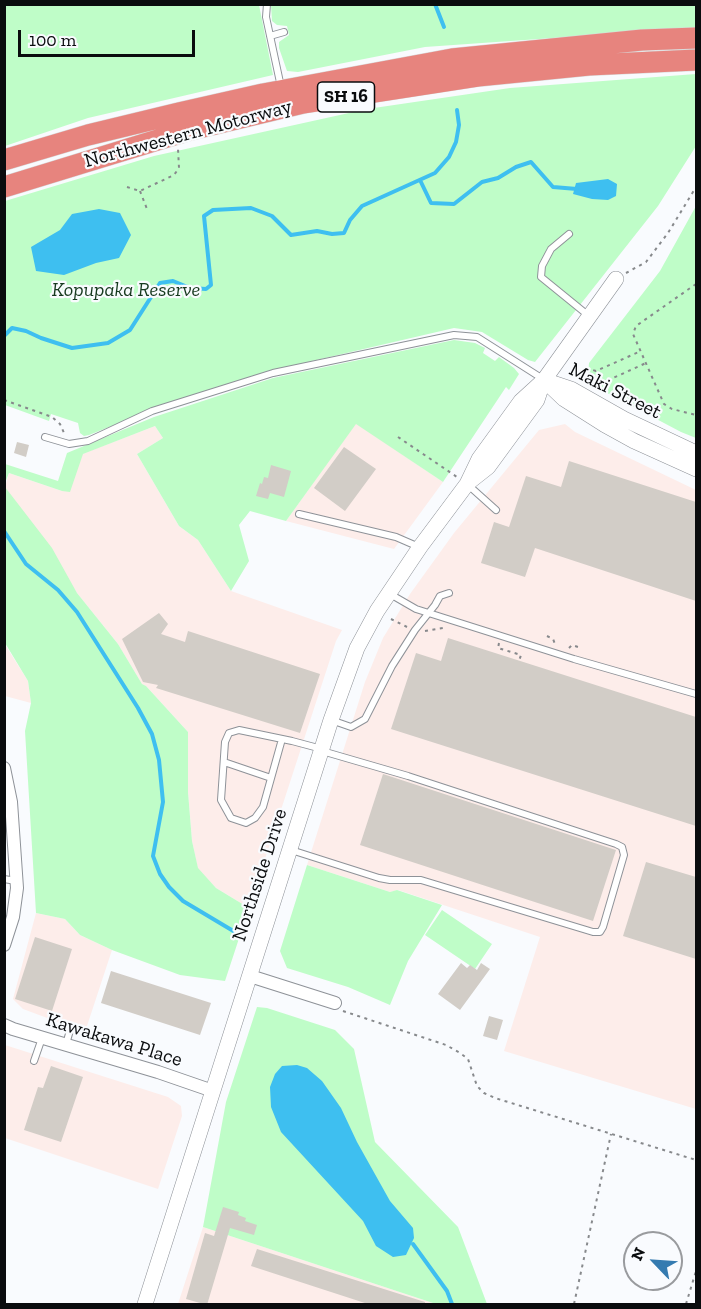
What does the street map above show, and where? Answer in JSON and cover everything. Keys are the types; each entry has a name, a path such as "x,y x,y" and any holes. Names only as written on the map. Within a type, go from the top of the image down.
{"highway":[{"name":"Northwestern Motorway","path":"4,160 100,132 281,91 452,59 630,41 696,38"},
{"name":"Northwestern Motorway","path":"4,187 175,135 303,103 478,76 588,65 696,60"}],"street":[{"name":"Northside Drive","path":"145,1305 322,750 357,648 388,593 467,484 479,459 521,401 544,380 616,279"},
{"name":"Maki Street","path":"544,380 571,389 624,419 696,453"},
{"name":"Maki Street","path":"544,380 573,406 605,425 634,441 696,468"},
{"path":"4,768 10,880 15,909 4,945"},
{"path":"250,976 335,1003"},
{"name":"Kawakawa Place","path":"4,1025 213,1091"}],"lane":[{"path":"267,4 266,17 281,91"},
{"path":"270,36 284,32"},
{"path":"569,234 551,249 542,266 541,277 589,315"},
{"path":"45,437 69,444 88,441 152,411 273,373 453,335 477,337 544,380"},
{"path":"467,484 496,510"},
{"path":"299,514 396,537 420,547"},
{"path":"332,720 351,727 365,719 392,666 440,596 449,592"},
{"path":"388,593 428,613 696,694"},
{"path":"282,739 263,807 255,818 246,823 231,818 221,800 225,742 229,733 239,730 282,739 322,750 616,844 622,848 624,855 603,927 600,932 593,932 421,880 379,878 291,850"},
{"path":"224,762 271,778"},
{"path":"66,1045 71,1027"},
{"path":"34,1060 42,1038"}],"path":[{"path":"127,187 140,191 174,176 179,168 175,135"},
{"path":"616,279 646,262 668,233 696,187"},
{"path":"140,191 147,209"},
{"path":"696,284 636,326 633,334 664,404 672,409 696,415"},
{"path":"586,368 596,371 641,351"},
{"path":"597,391 600,384 646,363"},
{"path":"4,400 52,417 60,424 69,444"},
{"path":"398,437 467,484"},
{"path":"391,619 409,628"},
{"path":"547,636 553,639"},
{"path":"572,645 578,647"},
{"path":"335,1003 338,1009 446,1045 460,1053 468,1059 477,1086 484,1093 495,1098 696,1160"},
{"path":"574,1305 611,1134"},
{"path":"686,1305 696,1271"}],"shaded area":[{"path":"356,423 443,482 394,549 286,521"},
{"path":"565,424 575,432 696,490 696,1109 504,1051 540,937 398,890 390,892 307,865 365,682 383,638 410,594 454,533 539,430"},
{"path":"155,426 163,438 137,454 179,526 198,540 231,591 342,630 336,641 249,908 216,888 198,869 192,841 188,792 188,732 142,684 118,644 77,593 5,487 9,473 62,491 82,454"},
{"path":"4,643 28,681 31,703 5,696"},
{"path":"36,913 65,919 80,935 112,950 85,1032 23,1009 13,999"},
{"path":"5,1045 168,1097 181,1106 182,1116 158,1189 5,1138"},
{"path":"203,1227 436,1304 178,1304"}],"green space":[{"path":"4,5 259,5 273,75 88,118 5,146"},
{"path":"271,5 696,5 696,28 425,47 298,72 287,71 279,42 289,35 287,26 277,25 272,21"},
{"name":"Kopupaka Reserve","path":"696,74 696,146 658,206 535,362 482,332 454,328 265,372 172,402 84,436 80,433 78,423 51,414 49,421 5,405 5,201 154,156 367,109 510,88"},
{"path":"696,206 696,438 592,385 588,376 589,363 660,271"},
{"path":"454,340 475,343 485,348 483,353 495,361 499,357 519,374 509,390 506,387 443,482 356,424 286,521 250,511 239,525 249,561 231,591 198,540 179,526 137,454 163,438 155,426 83,454 70,492 9,473 5,483 5,464 58,481 67,453 154,417 273,378"},
{"path":"5,487 52,548 77,593 118,644 142,684 188,732 188,792 192,841 198,868 216,888 249,908 225,981 180,975 112,950 80,935 65,919 36,913 25,731 31,703 28,681 5,643"},
{"path":"307,865 390,892 397,890 442,905 408,961 390,1005 348,987 287,968 280,951"},
{"path":"442,910 492,944 475,969 425,935"},
{"path":"257,1007 267,1008 335,1030 354,1049 375,1142 458,1227 487,1304 436,1304 203,1227 226,1102"}],"water":[{"path":"608,179 617,184 616,196 608,200 573,194 576,183"},
{"path":"99,209 120,213 131,235 119,258 96,263 64,275 36,271 31,247 60,230 72,214"},
{"path":"297,1065 307,1068 322,1081 341,1108 390,1201 413,1228 414,1238 406,1255 393,1257 376,1246 363,1221 281,1132 271,1107 270,1087 275,1074 282,1066"}],"building":[{"path":"17,442 29,445 26,457 14,453"},
{"path":"344,447 376,469 345,511 314,488"},
{"path":"569,461 696,502 696,601 535,548 525,577 481,563 494,522 509,527 526,476 561,487"},
{"path":"271,465 291,471 284,497 270,493 268,499 256,496 264,477 268,478"},
{"path":"159,613 168,624 161,634 185,642 188,631 320,674 300,733 143,682 122,639"},
{"path":"448,638 696,717 696,826 391,729 416,653 441,661"},
{"path":"383,774 616,850 593,921 360,845"},
{"path":"646,862 696,877 696,959 623,936"},
{"path":"35,937 72,949 52,1011 15,999"},
{"path":"461,963 467,968 470,965 477,970 481,963 490,969 460,1010 438,994"},
{"path":"111,971 211,1003 200,1035 101,1003"},
{"path":"489,1016 503,1020 497,1040 483,1036"},
{"path":"51,1066 83,1077 61,1142 24,1130 38,1087 43,1088"},
{"path":"223,1207 239,1212 238,1215 246,1218 245,1221 257,1225 254,1235 230,1228 207,1305 186,1299 205,1233 214,1236"},
{"path":"257,1249 425,1302 425,1305 371,1305 251,1266"}],"waterway":[{"path":"435,4 444,27"},
{"path":"4,336 12,328 72,348 108,343 130,330 160,283 173,281 190,288 206,289 211,285 204,216 213,210 251,208 272,216 291,235 317,231 332,234 344,233 350,220 362,206 435,173 449,157 456,142 459,125 457,110"},
{"path":"420,180 431,203 454,204 482,182 498,178 516,167 531,162 553,187 577,189"},
{"path":"4,531 26,564 58,590 77,612 152,734 159,760 163,802 153,856 160,874 183,901 235,932"},
{"path":"413,1244 447,1291 452,1304"}]}
